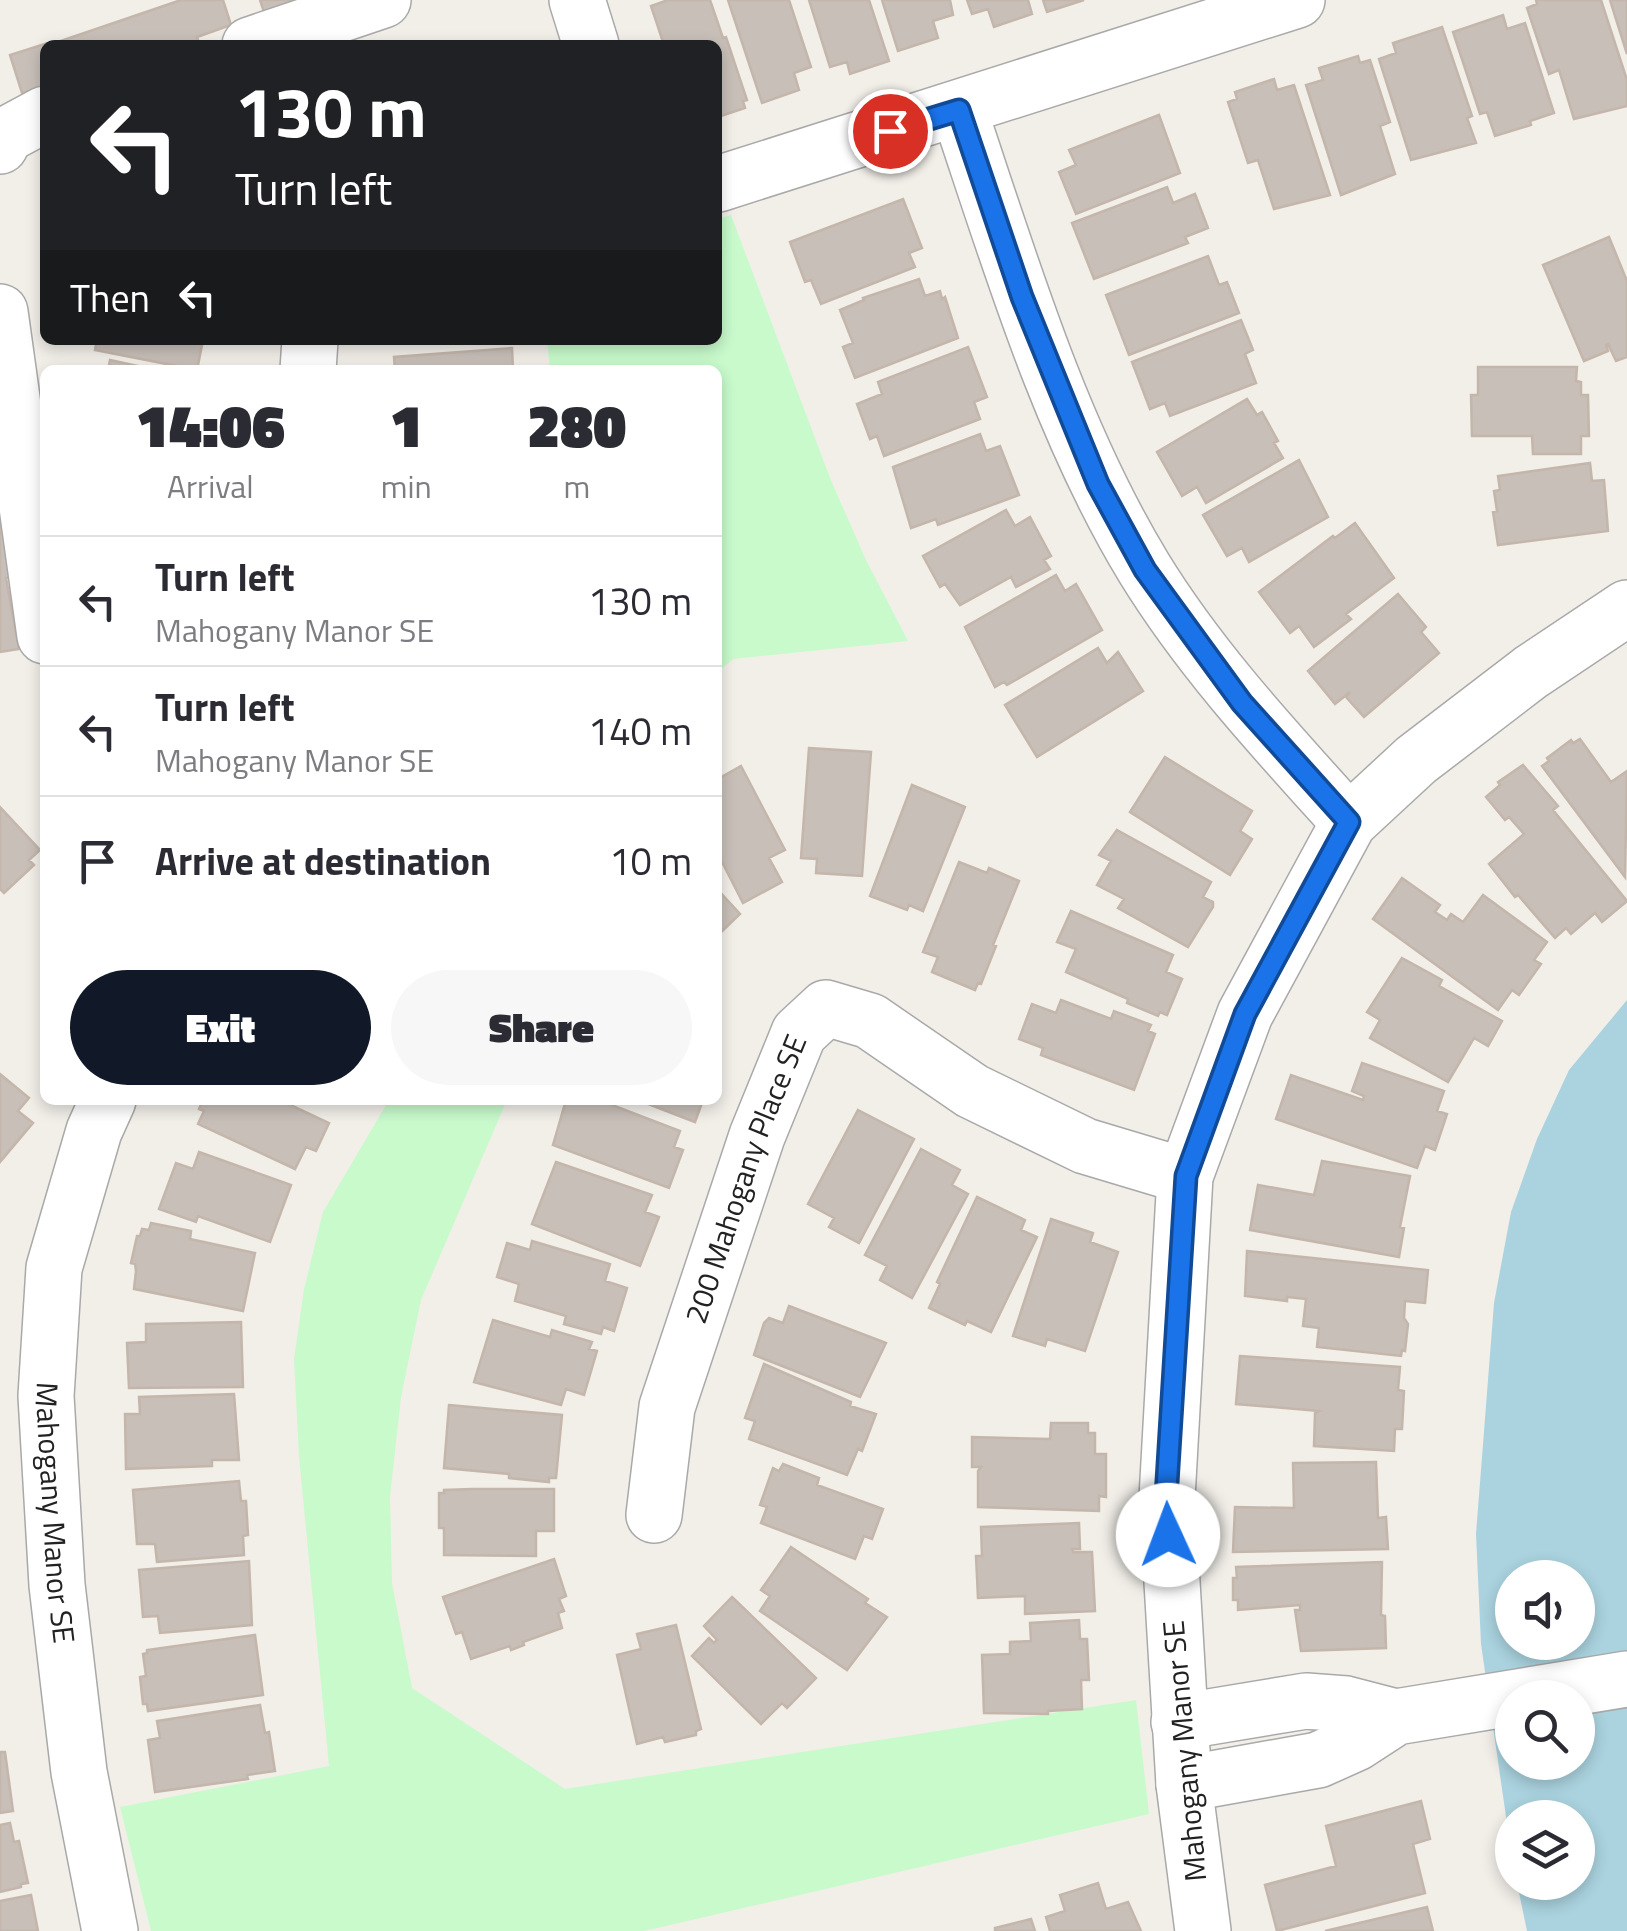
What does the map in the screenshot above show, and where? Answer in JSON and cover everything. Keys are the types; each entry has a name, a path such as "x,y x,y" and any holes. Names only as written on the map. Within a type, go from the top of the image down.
{"street":[{"path":"265,40 383,0"},
{"path":"576,0 588,40"},
{"path":"722,183 1297,0"},
{"path":"959,110 1022,297 1098,484 1145,570 1242,703 1349,822"},
{"path":"0,146 6,135 40,117"},
{"path":"0,312 40,600"},
{"name":"Mahogany Manor SE","path":"1203,1931 1184,1784 1166,1498 1186,1176 1245,1014 1349,822 1416,760 1531,672 1627,608"},
{"name":"200 Mahogany Place SE","path":"654,1516 667,1407 756,1136 799,1033 826,1008 870,1021 972,1091 1086,1146 1186,1176"},
{"name":"Mahogany Manor SE","path":"106,1105 94,1131 54,1268 46,1396 58,1585 77,1753 110,1931"},
{"path":"1184,1784 1318,1760 1416,1714 1627,1680"},
{"path":"1179,1722 1306,1701 1416,1714"}],"green space":[{"path":"731,215 830,478 908,641 733,659 722,669 722,365 550,365 548,345 722,345 722,218"},
{"path":"386,1105 505,1105 421,1300 401,1397 390,1497 392,1583 412,1688 565,1789 1136,1700 1149,1814 644,1931 151,1931 120,1807 329,1766 299,1457 294,1359 304,1289 323,1212"}],"water":[{"path":"1627,1000 1627,1931 1527,1931 1521,1900 1595,1900 1595,1800 1504,1800 1501,1780 1595,1780 1595,1680 1495,1680 1495,1741 1481,1644 1476,1534 1494,1303 1511,1212 1537,1139 1569,1070"}],"building":[{"path":"181,0 223,0 231,25 197,37 198,40 64,40"},
{"path":"260,0 321,0 265,15"},
{"path":"668,0 710,0 747,100 743,101 745,108 722,116 722,40 662,40 651,6"},
{"path":"728,0 789,0 811,67 794,73 799,90 762,103"},
{"path":"809,0 869,0 889,61 850,74 847,62 830,67"},
{"path":"882,0 950,0 953,15 933,21 938,38 898,51"},
{"path":"967,0 1028,0 1032,14 994,27 988,9 972,14"},
{"path":"1043,0 1084,0 1047,12"},
{"path":"1536,0 1601,0 1627,80 1627,106 1574,119 1559,70 1549,74 1527,8 1537,4"},
{"path":"1610,0 1627,0 1627,54"},
{"path":"1503,15 1507,29 1525,23 1554,113 1495,136 1487,112 1480,114 1453,32"},
{"path":"1442,27 1472,116 1467,118 1476,143 1411,160 1379,59 1396,53 1393,43"},
{"path":"40,46 40,88 22,93 10,55"},
{"path":"1358,56 1360,63 1370,60 1390,122 1380,126 1395,174 1341,195 1306,85 1323,80 1319,68"},
{"path":"1274,79 1277,90 1294,85 1330,195 1274,209 1258,160 1248,163 1228,102 1237,99 1235,92"},
{"path":"1159,115 1180,173 1076,214 1059,172 1076,165 1069,150"},
{"path":"1167,187 1173,203 1195,194 1208,228 1185,237 1188,243 1094,279 1072,223"},
{"path":"903,199 922,248 909,253 915,267 821,304 811,280 805,282 790,242"},
{"path":"1609,237 1627,281 1627,357 1616,361 1608,344 1608,351 1584,361 1543,265"},
{"path":"1208,256 1219,285 1227,282 1239,313 1129,355 1106,295"},
{"path":"919,279 925,296 940,291 942,299 945,297 958,338 855,378 843,347 853,343 840,310"},
{"path":"1241,320 1253,350 1245,354 1256,383 1170,416 1165,403 1150,409 1132,362"},
{"path":"96,345 202,345 198,365 172,365 95,350"},
{"path":"968,347 987,397 974,402 980,419 884,456 877,436 870,439 857,404 882,394 878,382"},
{"path":"512,348 513,365 395,365 394,357"},
{"path":"1478,367 1577,367 1581,395 1588,395 1589,436 1581,436 1581,454 1533,454 1532,436 1472,436 1471,395 1478,395"},
{"path":"1247,399 1257,415 1262,412 1283,458 1206,503 1197,487 1182,496 1157,452"},
{"path":"980,434 986,451 1000,446 1019,495 938,525 936,519 911,528 893,467"},
{"path":"1299,460 1328,517 1249,562 1242,548 1227,556 1203,515"},
{"path":"1590,463 1592,481 1604,480 1608,531 1498,545 1493,512 1497,511 1494,491 1500,490 1498,476"},
{"path":"0,470 14,577 6,578 19,649 0,652"},
{"path":"1006,510 1015,526 1030,517 1051,556 1044,560 1050,569 1016,587 1011,577 960,605 945,584 940,587 923,556"},
{"path":"1355,523 1394,578 1346,614 1351,619 1314,647 1299,626 1290,633 1259,592"},
{"path":"1056,575 1065,591 1076,584 1102,630 1007,685 1004,682 995,687 965,627"},
{"path":"1398,594 1426,627 1421,632 1439,653 1364,717 1346,697 1350,692 1335,704 1308,671"},
{"path":"1098,648 1107,663 1118,652 1143,691 1037,757 1005,705"},
{"path":"1580,739 1611,782 1627,771 1625,877 1542,766 1571,740 1573,743"},
{"path":"809,748 871,752 862,876 816,873 817,859 801,858"},
{"path":"1165,757 1252,811 1240,831 1252,839 1230,875 1130,812"},
{"path":"1523,765 1558,806 1553,810 1627,901 1602,922 1595,913 1571,934 1566,928 1555,938 1489,864 1524,834 1509,817 1505,820 1486,797 1500,785 1498,782"},
{"path":"741,766 785,850 769,858 782,882 743,903 722,862 722,777"},
{"path":"912,785 965,807 923,911 909,905 907,910 870,896"},
{"path":"0,807 40,850 29,860 34,865 4,893 0,889"},
{"path":"1117,830 1211,882 1203,897 1213,902 1213,907 1188,947 1118,908 1124,899 1097,885 1111,861 1099,855"},
{"path":"959,862 987,873 989,868 1019,881 981,984 975,990 932,972 938,957 923,952"},
{"path":"1402,878 1440,905 1435,912 1447,920 1451,914 1463,922 1483,895 1547,942 1534,960 1541,964 1519,995 1512,990 1498,1010 1373,919"},
{"path":"722,894 740,914 722,931"},
{"path":"1071,911 1173,955 1166,972 1182,979 1167,1015 1160,1012 1158,1016 1127,1003 1128,999 1066,972 1076,949 1057,942"},
{"path":"1402,958 1442,980 1439,986 1502,1021 1488,1046 1474,1038 1448,1082 1370,1038 1380,1020 1367,1012"},
{"path":"1061,1000 1111,1019 1114,1011 1151,1025 1148,1031 1155,1034 1134,1090 1041,1055 1043,1048 1019,1039 1032,1004 1056,1013"},
{"path":"1362,1063 1444,1091 1437,1111 1447,1114 1435,1150 1425,1146 1417,1168 1276,1119 1291,1075 1363,1100 1364,1096 1352,1091"},
{"path":"0,1074 29,1098 18,1111 33,1123 0,1162"},
{"path":"201,1105 291,1105 329,1123 316,1151 306,1147 295,1169 198,1124 204,1111 199,1109"},
{"path":"565,1105 612,1105 680,1131 674,1147 683,1150 669,1188 553,1145"},
{"path":"651,1105 701,1105 695,1122"},
{"path":"858,1110 914,1139 859,1243 829,1227 834,1218 808,1204"},
{"path":"921,1149 960,1170 952,1185 968,1194 912,1298 880,1280 887,1266 865,1255"},
{"path":"199,1152 291,1185 270,1242 198,1216 196,1222 159,1209 176,1163 193,1169"},
{"path":"1322,1161 1410,1176 1400,1227 1404,1228 1399,1257 1250,1230 1258,1185 1314,1195"},
{"path":"556,1162 652,1195 645,1212 659,1217 640,1266 532,1224"},
{"path":"977,1197 1025,1220 1021,1230 1037,1237 991,1332 929,1308"},
{"path":"1051,1219 1093,1233 1090,1242 1118,1252 1085,1351 1047,1339 1045,1346 1013,1336"},
{"path":"151,1223 191,1231 190,1239 255,1253 243,1311 134,1289 136,1271 131,1263 137,1236 142,1229 149,1230"},
{"path":"532,1241 610,1264 605,1281 627,1288 614,1331 603,1327 601,1334 564,1324 566,1316 515,1301 519,1284 497,1277 507,1243 530,1250"},
{"path":"1247,1251 1428,1270 1425,1303 1405,1301 1405,1351 1401,1356 1317,1347 1319,1328 1303,1326 1306,1299 1245,1296"},
{"path":"789,1306 886,1343 860,1397 754,1355 764,1323 769,1318 783,1323"},
{"path":"493,1320 550,1337 552,1330 592,1342 589,1349 597,1351 584,1395 566,1389 561,1405 474,1382"},
{"path":"241,1322 243,1387 129,1388 127,1343 146,1342 146,1324"},
{"path":"1240,1356 1400,1367 1398,1390 1404,1391 1402,1429 1395,1429 1394,1451 1314,1446 1315,1413 1319,1411 1236,1404"},
{"path":"764,1364 851,1402 850,1406 876,1414 862,1451 858,1449 847,1475 749,1439 755,1421 745,1418"},
{"path":"234,1394 239,1460 212,1460 212,1466 126,1469 125,1414 140,1414 139,1397"},
{"path":"449,1405 562,1415 556,1478 549,1478 549,1482 444,1468"},
{"path":"1051,1423 1088,1423 1088,1433 1095,1433 1095,1454 1106,1454 1106,1497 1099,1496 1099,1511 978,1507 981,1467 972,1467 972,1437 1050,1439"},
{"path":"1376,1462 1378,1518 1386,1517 1388,1549 1233,1552 1235,1507 1294,1508 1293,1463"},
{"path":"783,1464 819,1478 817,1485 883,1509 872,1539 864,1536 855,1559 761,1523 767,1507 760,1505 773,1468 779,1471"},
{"path":"239,1481 241,1501 246,1501 248,1535 243,1536 244,1555 157,1562 155,1544 137,1544 133,1490"},
{"path":"554,1489 554,1531 536,1531 536,1556 444,1555 439,1493 444,1490"},
{"path":"1079,1523 1080,1549 1072,1549 1092,1552 1095,1611 1025,1614 1025,1596 978,1598 976,1556 982,1556 981,1527"},
{"path":"791,1547 868,1599 865,1603 887,1617 847,1670 760,1611 770,1596 761,1590"},
{"path":"554,1559 566,1596 559,1599 564,1611 558,1613 562,1628 511,1650 510,1646 471,1659 462,1632 456,1634 443,1597"},
{"path":"249,1561 252,1625 160,1633 158,1616 143,1617 139,1570"},
{"path":"1382,1562 1381,1615 1385,1616 1386,1648 1301,1651 1295,1610 1300,1610 1300,1605 1238,1610 1238,1600 1233,1600 1236,1567"},
{"path":"732,1597 816,1678 787,1708 782,1703 761,1724 692,1656 709,1638 714,1643 717,1640 704,1626"},
{"path":"1079,1620 1080,1639 1087,1639 1089,1680 1081,1680 1082,1709 1048,1714 984,1713 982,1655 1010,1654 1010,1642 1031,1641 1030,1623"},
{"path":"676,1625 701,1729 696,1735 637,1744 617,1655 641,1649 637,1634"},
{"path":"255,1635 263,1695 148,1711 147,1704 143,1704 140,1677 146,1676 143,1654 147,1650"},
{"path":"260,1705 275,1771 247,1775 248,1779 155,1792 148,1740 160,1738 157,1721"},
{"path":"0,1752 5,1752 13,1811 0,1813"},
{"path":"1421,1801 1430,1839 1413,1844 1425,1893 1277,1931 1265,1885 1336,1866 1326,1826"},
{"path":"10,1823 14,1842 19,1841 28,1883 0,1892 0,1825"},
{"path":"1098,1883 1106,1909 1128,1902 1141,1931 1050,1931 1046,1917 1065,1911 1060,1895"},
{"path":"31,1895 38,1931 0,1931 0,1901"},
{"path":"1427,1907 1433,1931 1325,1931"},
{"path":"1031,1919 1035,1931 995,1931 995,1928"}],"route":[{"path":"890,131 959,110 1022,297 1098,484 1145,570 1242,703 1349,822 1245,1014 1186,1176 1166,1498 1168,1535"}]}
